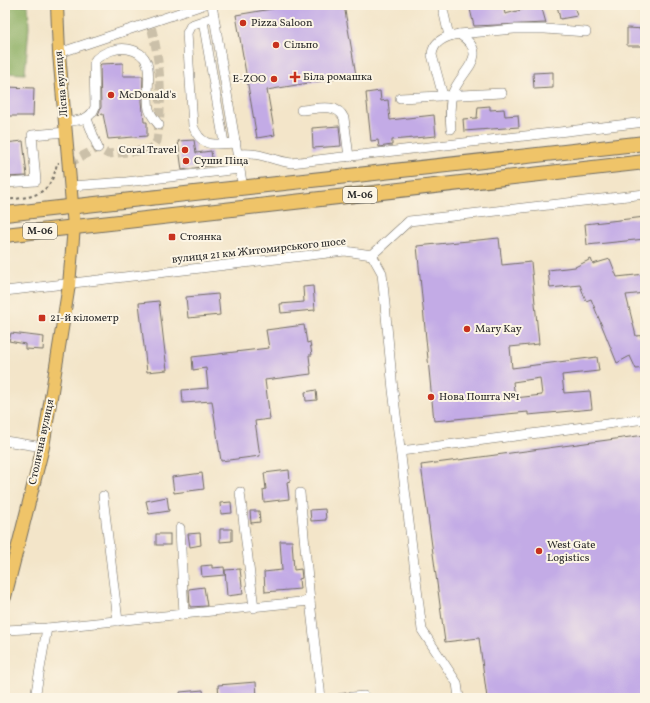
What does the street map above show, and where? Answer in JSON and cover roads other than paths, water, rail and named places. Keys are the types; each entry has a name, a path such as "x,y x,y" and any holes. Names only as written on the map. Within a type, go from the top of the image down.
{"highway":[{"name":"М-06","path":"5,214 645,144"},
{"name":"М-06","path":"5,235 645,162"}],"main road":[{"name":"Лісна вулиця","path":"57,5 59,53 74,227"},
{"name":"Столична вулиця","path":"5,597 43,447 69,285 74,227"}],"street":[{"path":"59,53 191,7 203,5"},
{"path":"212,5 238,154 242,188"},
{"path":"442,5 449,36"},
{"path":"214,18 191,26 187,33 193,126 196,134 202,141 210,144 236,142"},
{"path":"203,21 224,143"},
{"path":"451,129 448,96 432,55 436,44 449,36 459,34 514,29 545,29 586,32"},
{"path":"448,96 467,71 473,60 474,51 470,41 459,34"},
{"path":"5,183 36,181 32,135 66,127 87,119 93,112 95,107 94,64 96,59 114,50 124,49 142,54 148,69 150,111 159,125"},
{"path":"400,98 502,93"},
{"path":"301,110 337,108 344,118 349,157"},
{"path":"87,119 98,148"},
{"path":"238,154 253,153 279,162 291,163 645,122"},
{"path":"71,186 126,182 240,169"},
{"path":"459,698 457,683 422,630 382,273 372,255 409,221 645,194"},
{"name":"вулиця 21 км Житомирського шосе","path":"5,291 69,285 345,251 372,255"},
{"path":"401,451 645,419"},
{"path":"5,441 43,447"},
{"path":"240,492 254,608"},
{"path":"300,493 321,698"},
{"path":"103,496 118,621"},
{"path":"180,528 184,615"},
{"path":"5,630 47,628 184,615 310,601"},
{"path":"35,698 47,628"},
{"path":"341,698 364,696 364,698"}],"tunnel":[{"path":"69,163 98,148 108,154 147,150 153,147 157,141 160,111 160,81 157,52 150,23"}],"place":[{"name":"Pizza Saloon","path":"243,23"},
{"name":"Сільпо","path":"276,45"},
{"name":"Біла ромашка","path":"295,77"},
{"name":"E-ZOO","path":"274,79"},
{"name":"McDonald's","path":"111,95"},
{"name":"Coral Travel","path":"185,150"},
{"name":"Суши Піца","path":"186,161"},
{"name":"Стоянка","path":"172,237"},
{"name":"21-й кілометр","path":"42,318"},
{"name":"Mary Kay","path":"467,329"},
{"name":"Нова Пошта №1","path":"431,397"},
{"name":"West Gate Logistics","path":"539,551"}]}
